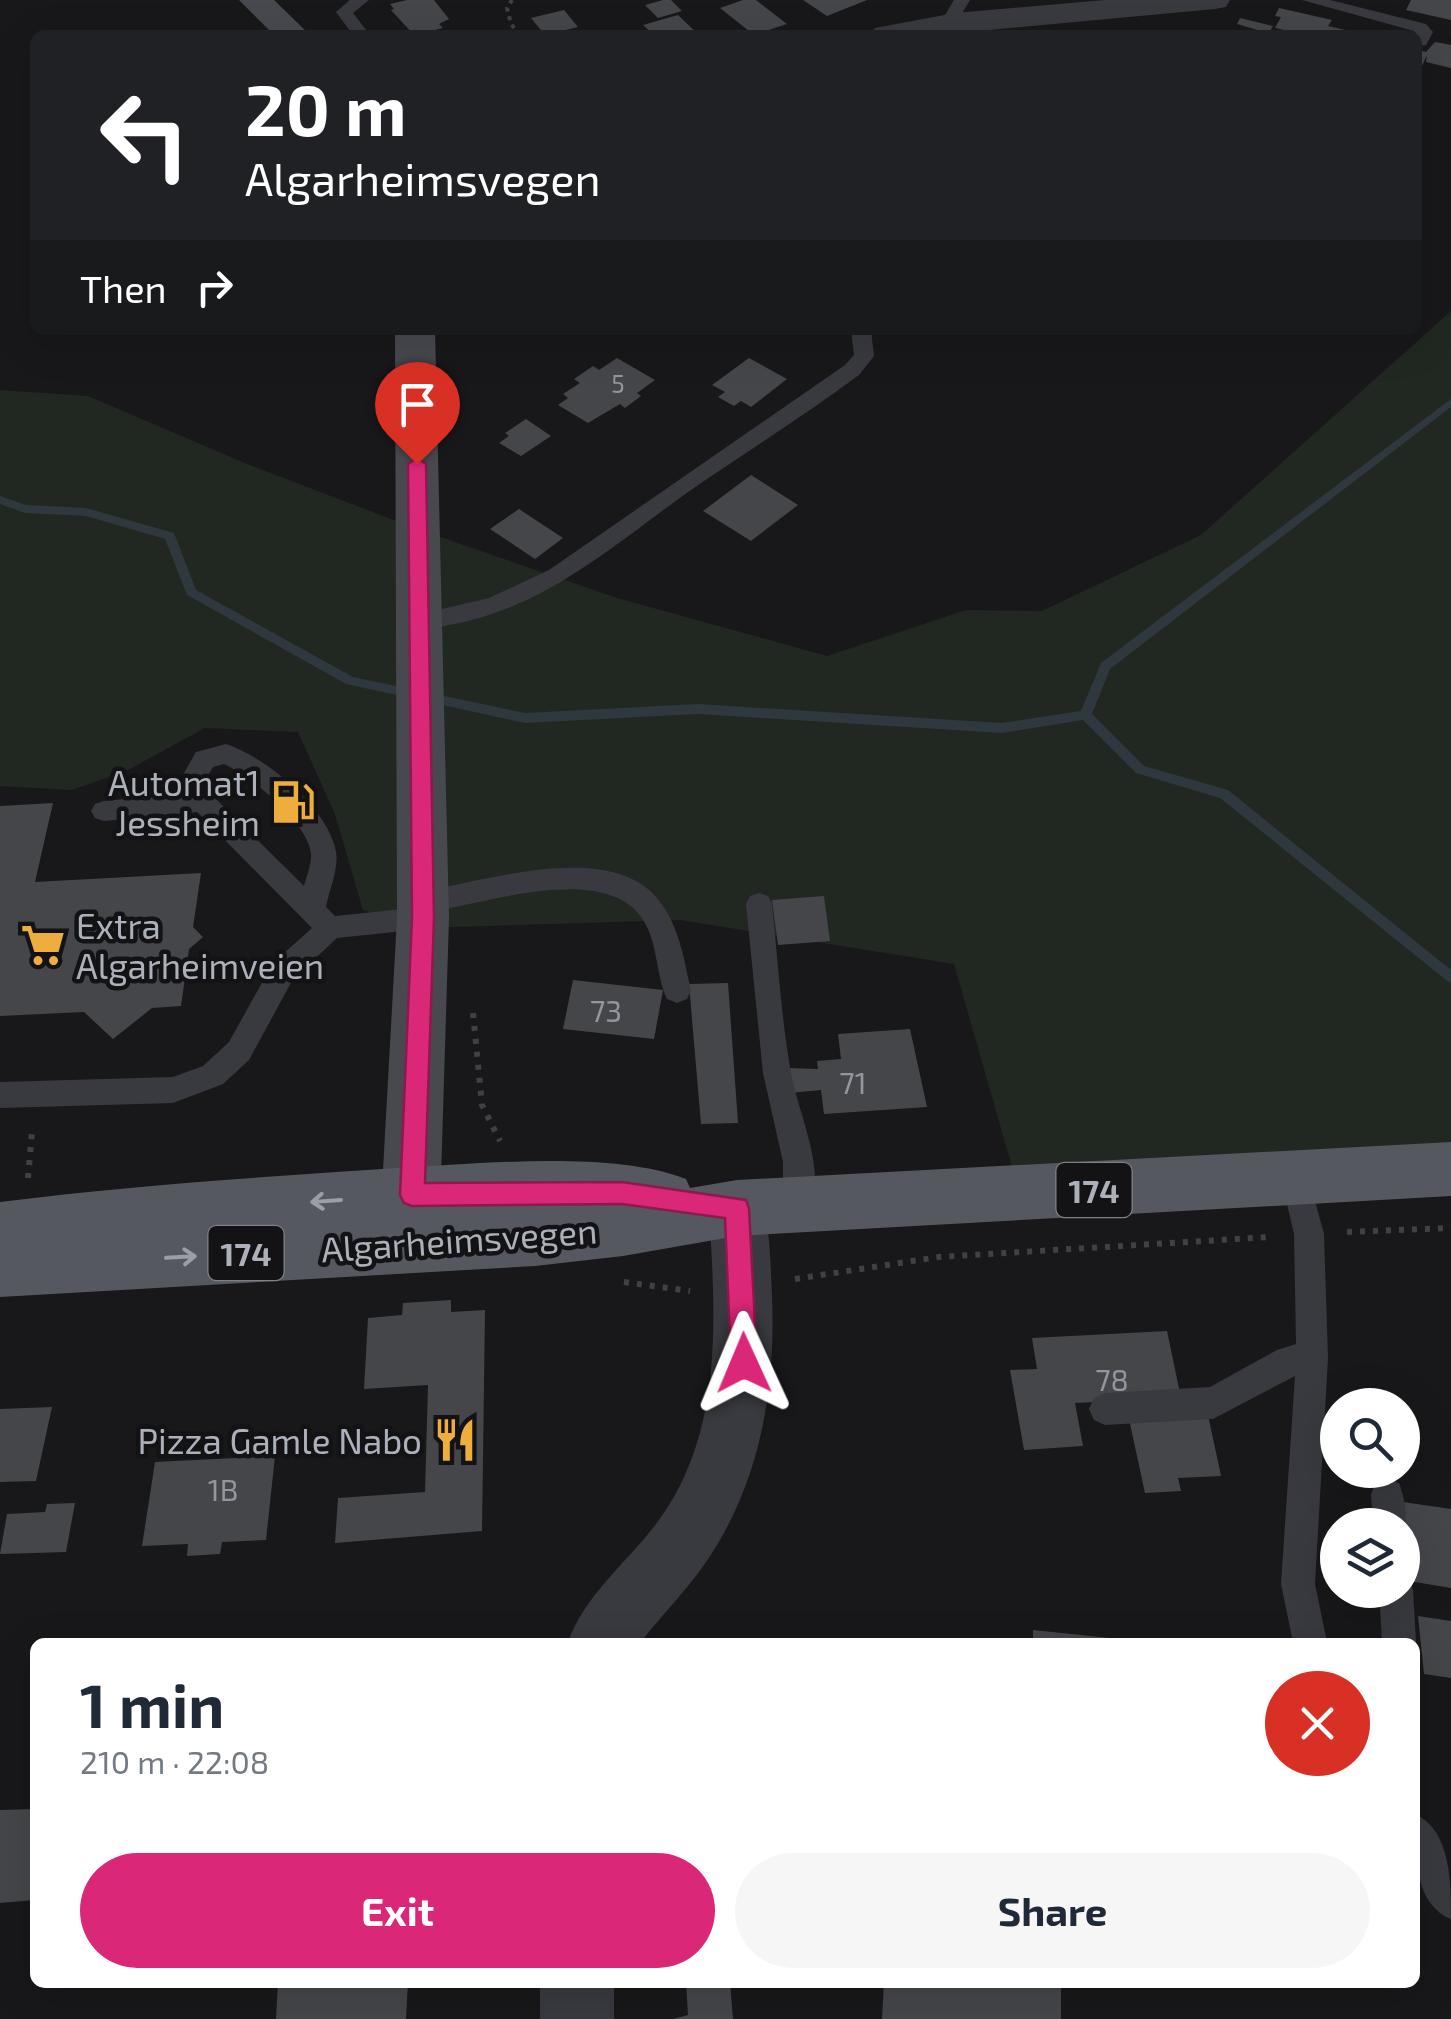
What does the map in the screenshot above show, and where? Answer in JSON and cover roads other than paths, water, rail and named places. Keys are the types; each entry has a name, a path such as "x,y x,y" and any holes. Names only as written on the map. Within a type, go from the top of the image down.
{"main road":[{"path":"255,0 288,30"},
{"path":"411,1219 423,910 415,335"},
{"name":"Algarheimsvegen","path":"14,1207 411,1219 553,1236 737,1208 1451,1169"},
{"name":"Algarheimsvegen","path":"0,1268 411,1219"}],"street":[{"path":"901,30 959,11 1214,0"},
{"path":"604,1638 690,1531 723,1473 736,1423 744,1363 737,1208"},
{"path":"576,1988 578,2019"}],"lane":[{"path":"357,30 344,18 344,12 361,0"},
{"path":"1310,0 1392,18 1424,28 1422,34"},
{"path":"1392,18 1400,0"},
{"path":"420,622 457,618 517,599 563,573 673,491 852,370 864,356 862,335"},
{"path":"0,1095 173,1090 213,1076 239,1051 284,971 321,920 324,854 313,826 258,769 226,754 205,759 192,780 202,801 321,920"},
{"path":"104,811 202,801"},
{"path":"321,920 423,910 541,878 587,876 628,889 645,901 668,936 678,991"},
{"path":"759,904 776,1073 798,1162 798,1206"},
{"path":"1296,1178 1309,1234 1312,1358 1298,1584 1309,1638"},
{"path":"1105,1409 1213,1402 1288,1361 1312,1358"},
{"path":"1397,1608 1399,1638"},
{"path":"1420,1841 1451,1900"}],"waterway":[{"path":"1086,715 1105,666 1451,402"},
{"path":"0,500 25,509 86,512 170,536 191,592 350,681 525,718 698,709 1002,728 1086,715"},
{"path":"1086,715 1140,770 1224,794 1451,978"}],"place":[{"name":"Automat1 Jessheim","path":"293,802"},
{"name":"Extra Algarheimveien","path":"43,945"},
{"name":"Pizza Gamle Nabo","path":"455,1440"}]}
